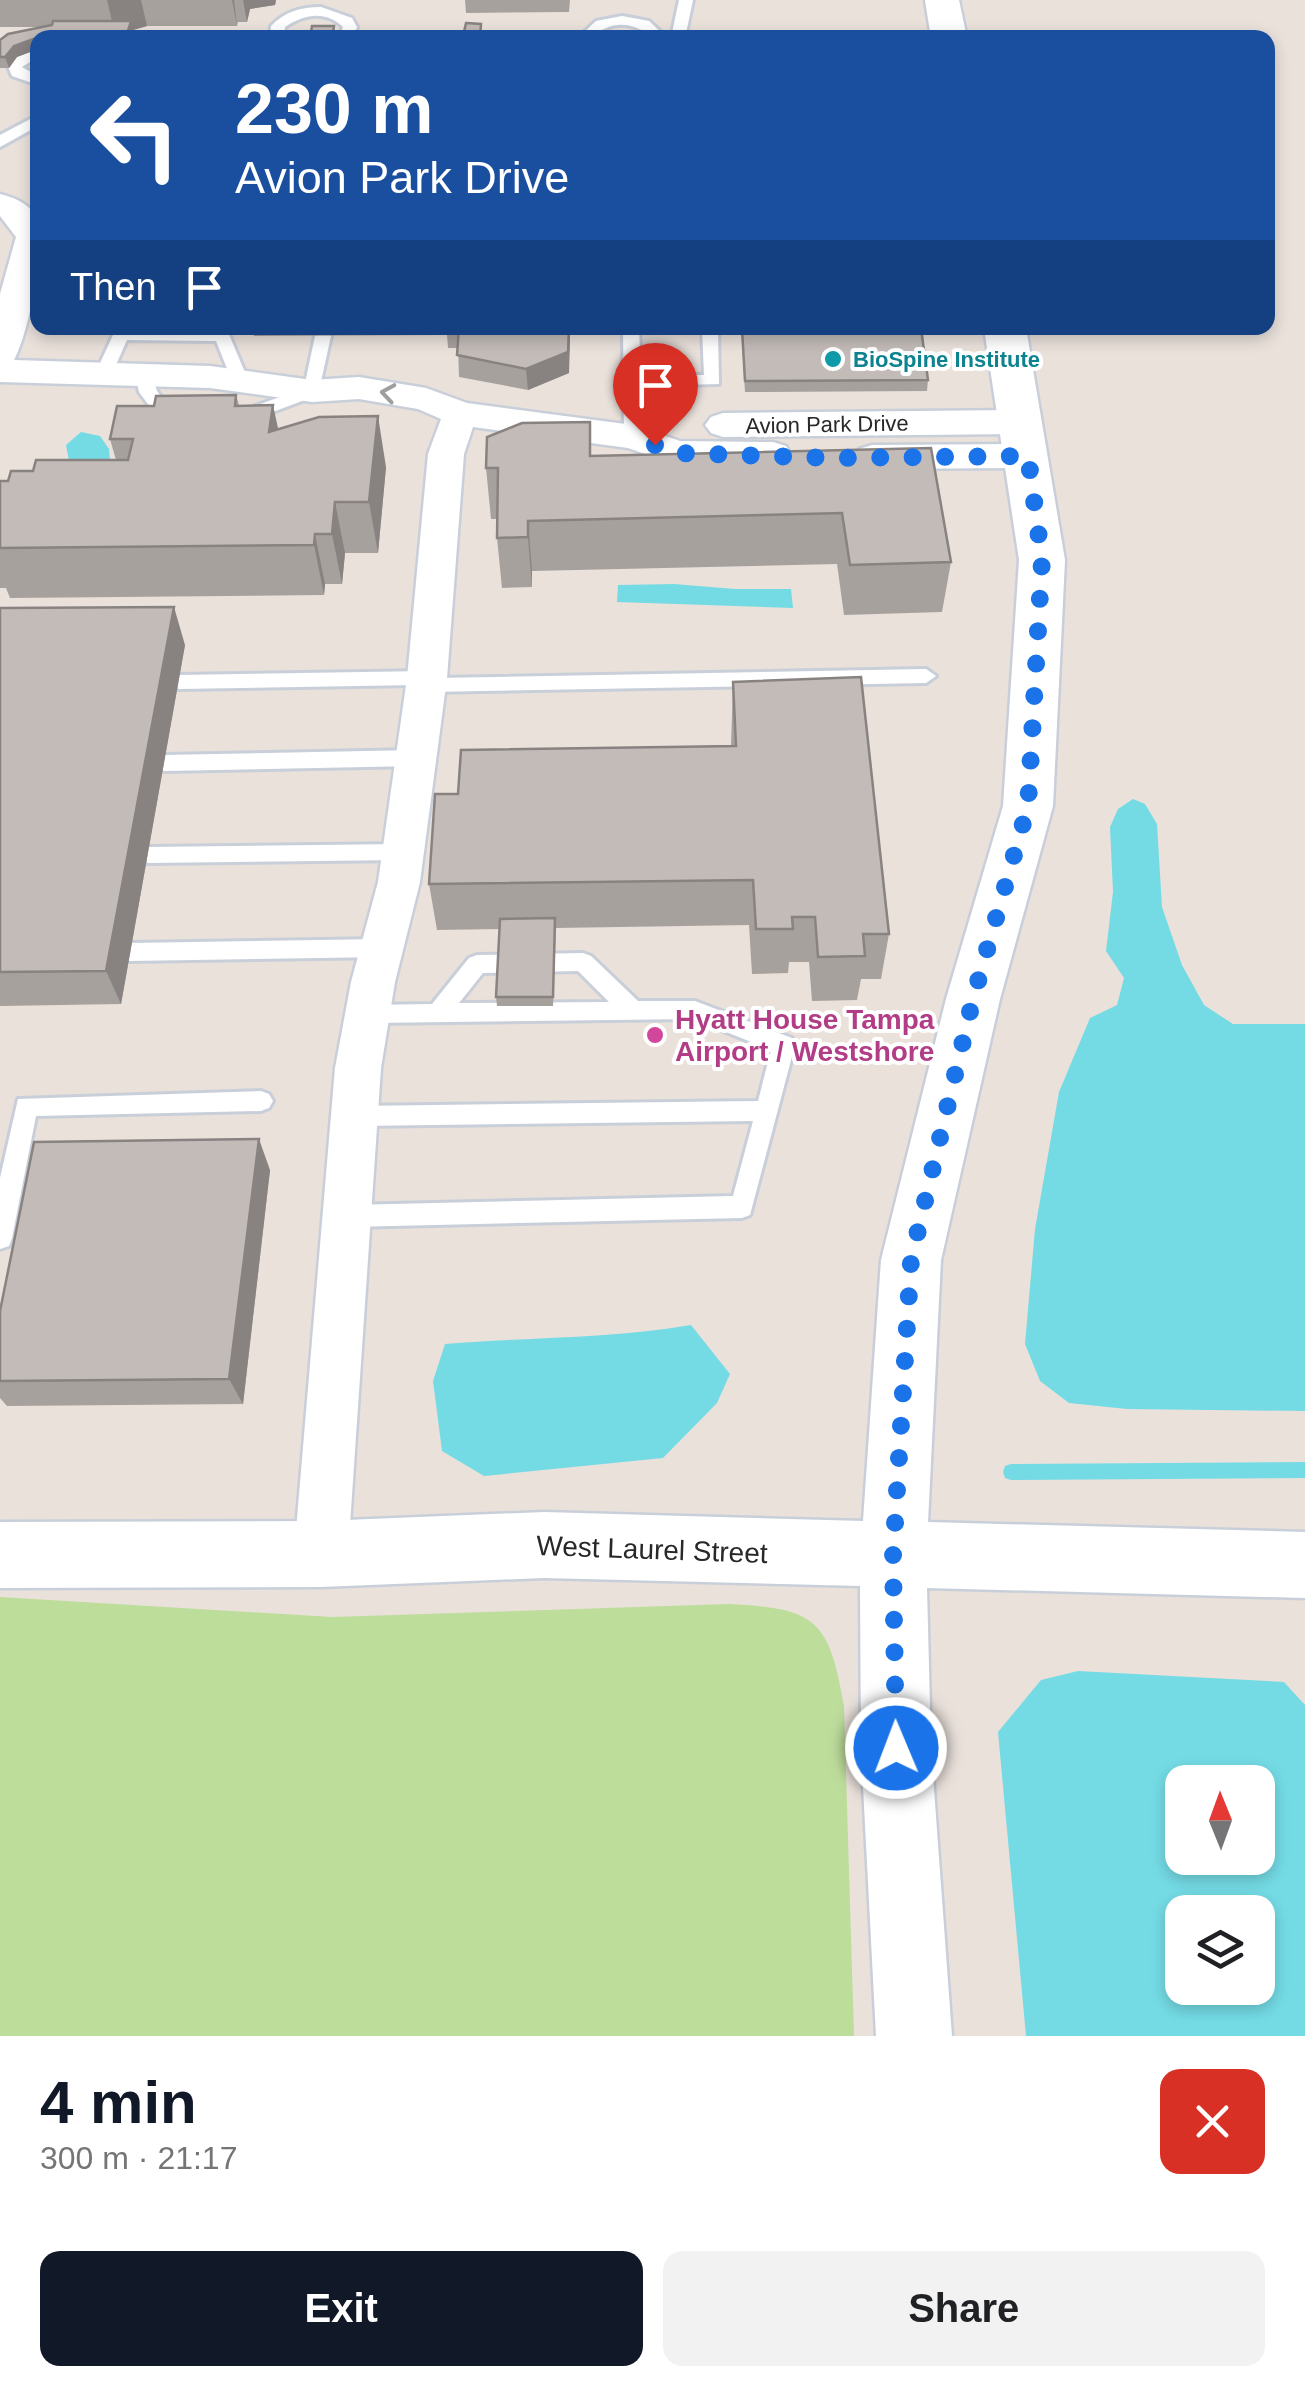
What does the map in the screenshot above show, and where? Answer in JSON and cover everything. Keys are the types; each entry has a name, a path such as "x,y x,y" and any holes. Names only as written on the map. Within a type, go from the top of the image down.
{"street":[{"path":"942,0 948,30"},
{"name":"Avion Park Drive","path":"0,204 15,211 30,234"},
{"name":"Avion Park Drive","path":"30,244 1,351 105,372 240,382 312,392 342,414 404,423 460,414 633,438 676,453 832,458 1026,439"},
{"path":"914,2036 896,1748 893,1556 911,1260 973,999 1028,806 1042,560 1026,439 1006,335"},
{"path":"321,1554 358,1068 403,852 426,682 446,454 460,414"},
{"name":"West Laurel Street","path":"0,1555 321,1554 544,1545 1305,1564"}],"lane":[{"path":"620,0 621,21"},
{"path":"680,30 686,0"},
{"path":"278,30 284,20 318,11 347,21 349,30"},
{"path":"595,30 602,24 621,21 653,30"},
{"path":"30,55 14,66 18,73 30,78"},
{"path":"0,142 30,124"},
{"path":"631,335 633,438"},
{"path":"632,381 712,380 710,335"},
{"path":"105,372 122,336 222,336 240,382"},
{"path":"144,374 148,392 168,419 216,422 312,392 323,336"},
{"path":"179,682 926,676"},
{"path":"164,763 416,758"},
{"path":"148,855 403,852"},
{"path":"130,952 383,948"},
{"path":"438,1013 477,964 582,962 632,1010"},
{"path":"349,1216 742,1208 784,1045 695,1010 369,1014"},
{"path":"0,1238 26,1106 261,1102"},
{"path":"357,1116 764,1111"}],"green space":[{"path":"0,1597 332,1617 728,1604 781,1609 799,1615 824,1637 844,1706 854,2036 0,2036"}],"water":[{"path":"81,432 100,436 109,449 110,462 69,461 66,445"},
{"path":"618,585 791,589 793,608 617,602"},
{"path":"1133,799 1145,804 1157,824 1162,907 1182,965 1204,1005 1233,1024 1305,1024 1305,1411 1127,1409 1069,1403 1040,1381 1025,1344 1035,1229 1059,1092 1090,1018 1117,1005 1124,978 1106,951 1113,892 1110,827 1118,809"},
{"path":"691,1325 730,1374 717,1403 663,1458 484,1476 442,1451 433,1381 445,1344"},
{"path":"1078,1671 1284,1682 1305,1705 1305,2036 1026,2036 998,1732 1041,1680"}],"building":[{"path":"53,21 131,21 128,30 30,30 30,40 0,57 0,40 8,34 52,25"},
{"path":"466,23 481,24 481,30 464,30"},
{"path":"312,26 334,26 333,30 311,30"},
{"path":"458,335 569,335 568,352 526,369 457,355"},
{"name":"BioSpine Institute","path":"742,335 922,335 928,380 745,381"},
{"path":"236,395 235,406 273,405 269,432 319,417 378,416 369,502 335,502 332,534 315,534 314,545 0,548 0,481 8,481 11,471 33,471 36,460 128,460 133,439 110,439 117,406 154,406 156,396"},
{"path":"590,422 590,456 931,448 951,562 850,565 842,513 528,521 528,537 497,538 498,468 486,468 487,437 522,423"},
{"path":"174,607 106,971 0,972 0,608"},
{"path":"861,677 889,934 863,934 865,956 818,957 815,917 792,917 793,929 756,929 753,880 429,884 435,794 458,794 461,750 736,746 733,682"},
{"path":"555,918 553,997 496,997 500,919"},
{"path":"259,1139 229,1379 0,1381 0,1311 34,1142"}],"waterway":[{"path":"1011,1472 1305,1470"}],"place":[{"name":"BioSpine Institute","path":"833,359"},
{"name":"Hyatt House Tampa Airport / Westshore","path":"655,1035"}],"route":[{"path":"655,445 676,453 832,458 1028,456 1042,560 1028,806 973,999 911,1260 893,1556 896,1748"}]}
